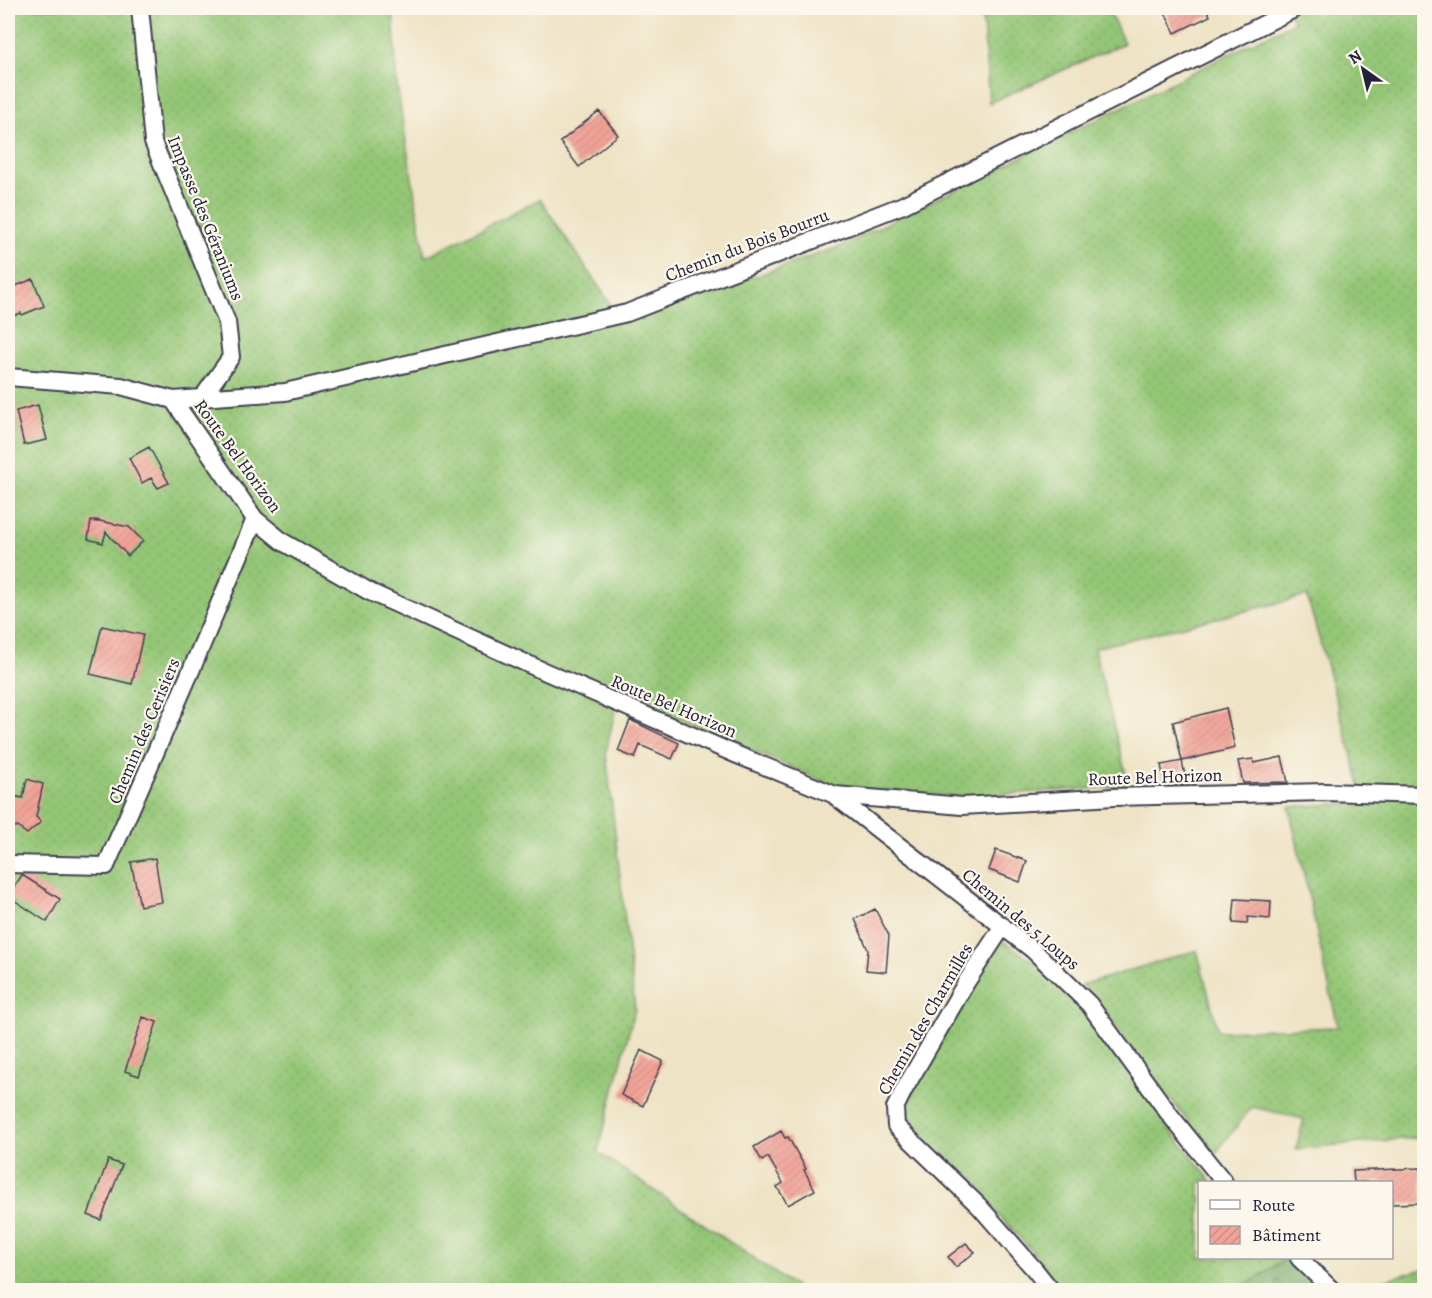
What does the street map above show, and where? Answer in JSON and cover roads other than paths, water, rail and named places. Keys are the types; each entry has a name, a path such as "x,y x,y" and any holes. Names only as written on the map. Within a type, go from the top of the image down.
{"street":[{"name":"Impasse des Géraniums","path":"140,8 153,142 227,322 231,357 202,398"},
{"name":"Chemin du Bois Bourru","path":"173,400 285,392 627,313 903,206 1296,8"},
{"name":"Route Bel Horizon","path":"8,377 121,386 173,400 255,519 283,542 370,592 539,669 835,795 962,806 1149,796 1325,792 1425,795"},
{"name":"Chemin des Cerisiers","path":"8,864 106,866 255,519"},
{"name":"Chemin des 5 Loups","path":"835,795 1033,950 1089,1004 1170,1115 1223,1181"},
{"name":"Chemin des Charmilles","path":"1003,926 967,981 905,1088 896,1108 896,1126 979,1206 1051,1290"},
{"path":"1301,1259 1332,1290"}]}
